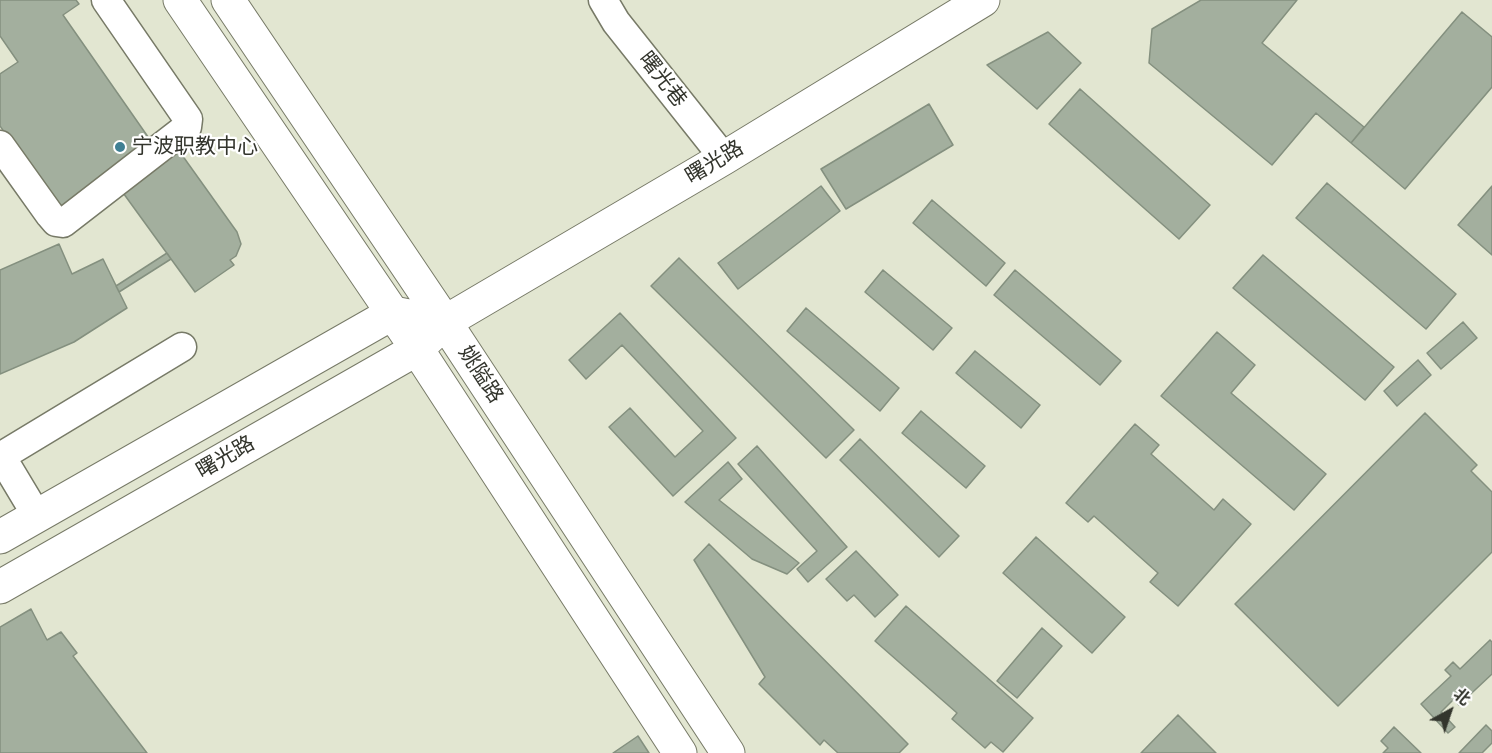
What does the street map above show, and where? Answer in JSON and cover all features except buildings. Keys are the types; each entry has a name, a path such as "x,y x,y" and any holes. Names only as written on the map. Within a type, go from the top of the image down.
{"main road":[{"name":"姚隘路","path":"180,0 393,313 680,753"},
{"name":"姚隘路","path":"228,0 445,322 728,753"},
{"name":"曙光路","path":"0,587 417,350 445,322 724,158 983,0"},
{"path":"393,313 445,322"},
{"name":"曙光路","path":"0,537 393,313"}],"street":[{"path":"0,145 50,215 56,222 63,223 187,128 188,119 106,0"},
{"name":"曙光巷","path":"603,0 616,22 724,158"},
{"path":"37,516 0,457 182,347"}],"place":[{"name":"宁波职教中心","path":"120,147"}]}
